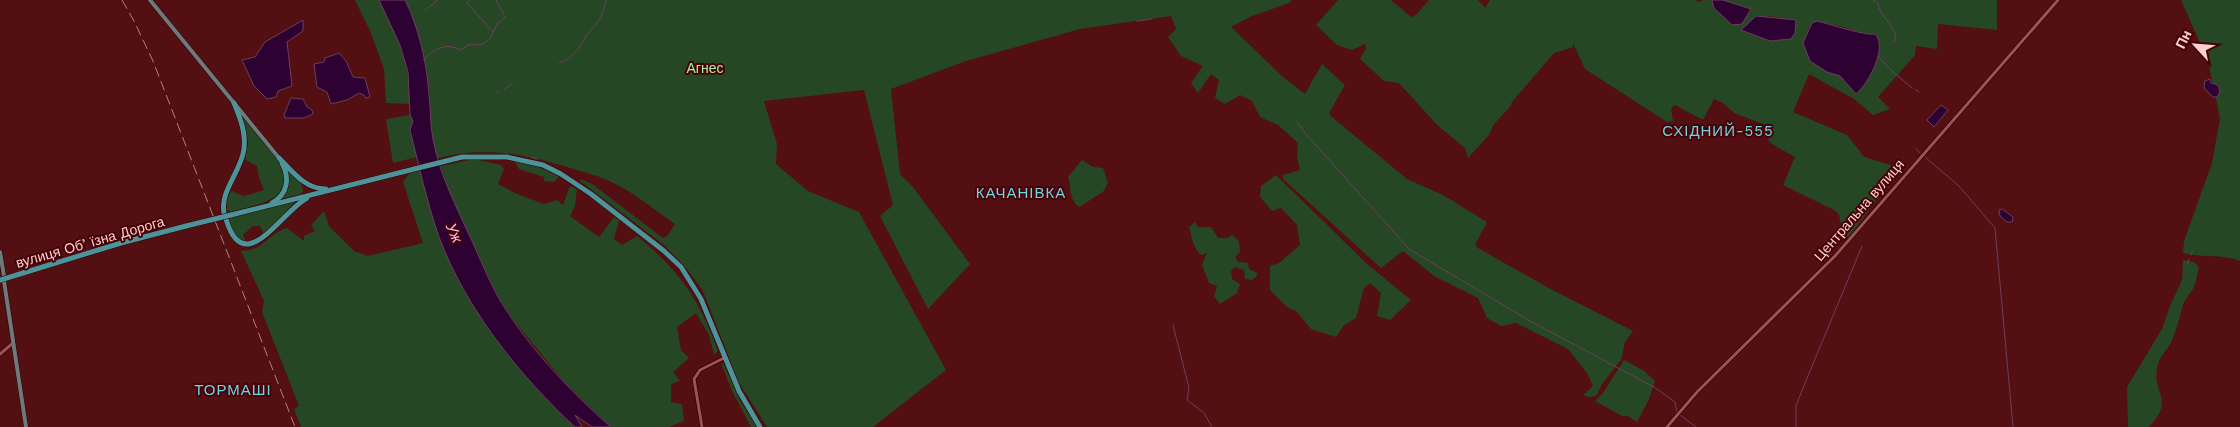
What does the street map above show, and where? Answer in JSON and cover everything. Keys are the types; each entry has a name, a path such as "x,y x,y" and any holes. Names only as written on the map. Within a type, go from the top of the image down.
{"highway":[{"path":"234,103 244,132 244,148 242,159 225,196 225,216 236,240 244,244 253,244 269,232 294,206 314,194"},
{"name":"вулиця Обʼїзна Дорога","path":"3,279 121,243 452,159 483,155 528,160 561,174 591,194 664,251 681,268 701,298 739,391 760,427"},
{"path":"280,158 304,182 319,189 336,188"},
{"path":"269,205 279,198 287,184 286,170 280,158"},
{"path":"302,197 305,189 304,182"}],"main road":[{"path":"150,0 280,158"},
{"path":"0,252 26,427"}],"street":[{"name":"Центральна вулиця","path":"1667,427 1697,392 1835,256 2058,0"},
{"path":"0,354 13,343"},
{"path":"702,427 694,379 700,370 724,358"}],"green space":[{"path":"355,0 379,0 391,25 405,63 410,104 386,103 384,69 371,33"},
{"name":"Агнес","path":"405,0 1292,0 1289,3 1250,17 1231,27 1283,77 1305,94 1322,64 1345,85 1329,113 1332,117 1407,179 1443,195 1487,222 1475,245 1478,248 1547,287 1633,331 1625,342 1621,360 1602,384 1596,396 1588,397 1583,395 1593,386 1587,373 1568,349 1516,323 1501,326 1487,318 1478,298 1434,276 1403,251 1381,268 1283,179 1283,175 1300,170 1297,156 1298,143 1278,125 1260,117 1252,101 1240,95 1225,104 1215,98 1219,80 1211,74 1198,93 1191,83 1203,66 1181,56 1168,37 1176,29 1171,16 1080,29 966,61 891,89 900,174 913,187 970,264 928,309 880,216 893,205 864,90 764,101 777,144 776,164 808,191 859,212 946,370 873,427 767,427 738,381 703,291 687,269 664,245 580,181 581,179 592,184 663,238 668,235 675,224 616,184 553,163 505,153 489,152 456,154 438,158 430,121 430,97 425,60 410,10"},
{"path":"1338,0 1391,0 1411,17 1416,15 1429,0 1478,0 1485,8 1490,0 1695,0 1700,2 1703,0 1713,0 1714,8 1742,24 1751,9 1723,0 1997,0 1997,30 1938,24 1937,49 1916,46 1915,55 1878,97 1890,109 1873,115 1854,99 1809,74 1793,112 1847,135 1864,157 1900,168 1849,237 1843,234 1839,215 1836,211 1783,185 1795,157 1768,140 1771,132 1768,126 1734,113 1723,103 1714,99 1703,120 1675,105 1671,108 1673,121 1667,122 1585,69 1573,43 1573,47 1554,53 1494,124 1489,135 1468,158 1465,148 1437,125 1399,83 1384,81 1360,59 1366,48 1365,44 1352,50 1337,45 1316,25","holes":["1769,16 1796,20 1770,41 1742,31 1750,24","1817,21 1869,35 1879,50 1869,79 1850,88 1846,81 1803,43 1809,27"]},
{"path":"2181,0 2240,0 2240,261 2183,253 2184,241 2212,163 2220,118 2208,61"},
{"path":"410,115 413,120 410,131 417,157 393,163 386,119"},
{"path":"243,117 279,160 285,173 286,183 282,191 265,202 231,212 227,210 227,198 231,191 244,196 264,190 257,166 245,160 248,143"},
{"path":"474,159 501,165 504,169 498,184 517,194 544,204 557,200 563,205 570,186 577,189 575,206 570,216 599,237 614,217 619,220 614,239 622,245 637,236 665,261 676,274 696,301 718,351 714,355 709,335 696,313 677,327 681,350 689,358 673,372 680,381 671,384 671,402 682,404 684,421 669,427 611,427 566,384 515,322 497,295 447,187 441,166"},
{"path":"1082,160 1093,167 1103,168 1108,183 1103,192 1079,207 1073,200 1068,177"},
{"path":"515,162 538,167 559,177 554,182 544,181 544,177 519,169"},
{"path":"287,169 301,182 303,190 301,194 281,199"},
{"path":"420,169 439,236 463,289 514,363 575,427 301,427 294,409 299,406 262,312 264,301 241,251 261,245 281,230 287,228 304,241 304,236 315,231 311,225 324,211 329,226 354,251 368,256 423,243 403,182 409,174"},
{"path":"1276,175 1367,264 1411,300 1390,320 1377,316 1381,293 1370,283 1364,288 1356,318 1344,325 1336,337 1311,329 1296,311 1287,307 1270,290 1270,266 1279,263 1300,245 1297,225 1281,208 1272,211 1260,197 1261,186"},
{"path":"296,201 264,235 260,226 253,226 243,235 246,242 235,236 228,219"},
{"path":"1195,222 1198,227 1211,227 1218,238 1227,238 1233,235 1239,242 1240,252 1235,257 1238,262 1248,263 1249,269 1257,273 1257,276 1252,280 1245,279 1244,270 1235,267 1231,271 1232,279 1240,284 1237,293 1220,304 1214,296 1217,286 1209,283 1202,265 1207,253 1201,255 1196,250 1190,229 1188,228"},
{"path":"2183,260 2194,262 2199,267 2193,289 2184,303 2172,341 2158,364 2156,374 2162,402 2161,409 2149,427 2128,427 2127,387 2162,329 2182,280"},
{"path":"1624,360 1643,370 1655,381 1649,399 1637,422 1595,401 1603,393"},
{"path":"721,363 724,365 741,402 757,427 751,427 732,391"}],"water":[{"name":"Уж","path":"379,0 405,0 410,11 424,59 432,131 440,165 497,295 520,330 548,365 611,427 592,427 575,415 582,427 575,427 514,363 479,315 464,290 450,264 439,237 423,184 410,130 413,121 410,115 408,72 400,45"},
{"path":"1712,0 1723,0 1751,9 1742,24 1732,25 1714,8"},
{"path":"1756,16 1796,20 1795,33 1791,39 1770,41 1741,30"},
{"path":"303,20 303,31 287,42 292,86 278,91 276,97 267,99 254,86 242,60 255,57 265,42"},
{"path":"1817,21 1856,32 1875,34 1879,47 1878,56 1871,74 1856,94 1840,76 1827,72 1810,61 1803,43 1812,23"},
{"path":"339,53 346,61 353,77 365,78 370,97 366,98 359,93 347,100 331,104 327,92 317,87 314,64 324,62 325,58"},
{"path":"2210,79 2211,83 2218,85 2220,92 2217,97 2213,97 2204,88 2205,81"},
{"path":"291,98 303,99 313,114 304,118 285,118 284,115"},
{"path":"1941,105 1948,110 1934,127 1927,120"},
{"path":"2002,209 2013,217 2012,222 2007,222 2000,216 1999,210"}],"waterway":[{"path":"425,10 438,0"},
{"path":"423,60 440,48 450,47 461,50 468,45 483,44 490,39 497,24 505,17 496,0"},
{"path":"559,63 568,59 577,51 601,16 606,0"},
{"path":"1873,0 1878,3 1881,12 1894,31 1896,36 1894,42"},
{"path":"469,1 467,3 493,32"},
{"path":"1137,21 1152,19"},
{"path":"1878,56 1912,88"},
{"path":"504,89 513,83"},
{"path":"1915,89 1919,92"},
{"path":"1297,122 1409,249 1530,321 1654,387 1675,402 1677,412"},
{"path":"1916,149 1920,153"},
{"path":"531,157 537,159"},
{"path":"1925,157 1959,186 1995,228 2013,427"},
{"path":"1796,427 1796,406 1862,246"},
{"path":"2191,255 2193,251"},
{"path":"2187,265 2189,259"},
{"path":"1173,325 1189,388 1187,400 1204,413 1212,427"},
{"path":"1680,415 1696,427"}],"railway":[{"path":"122,0 153,61 295,427"}],"district":[{"name":"СХІДНИЙ-555","path":"1718,131"},
{"name":"КАЧАНІВКА","path":"1021,193"},
{"name":"ТОРМАШІ","path":"233,390"}]}
